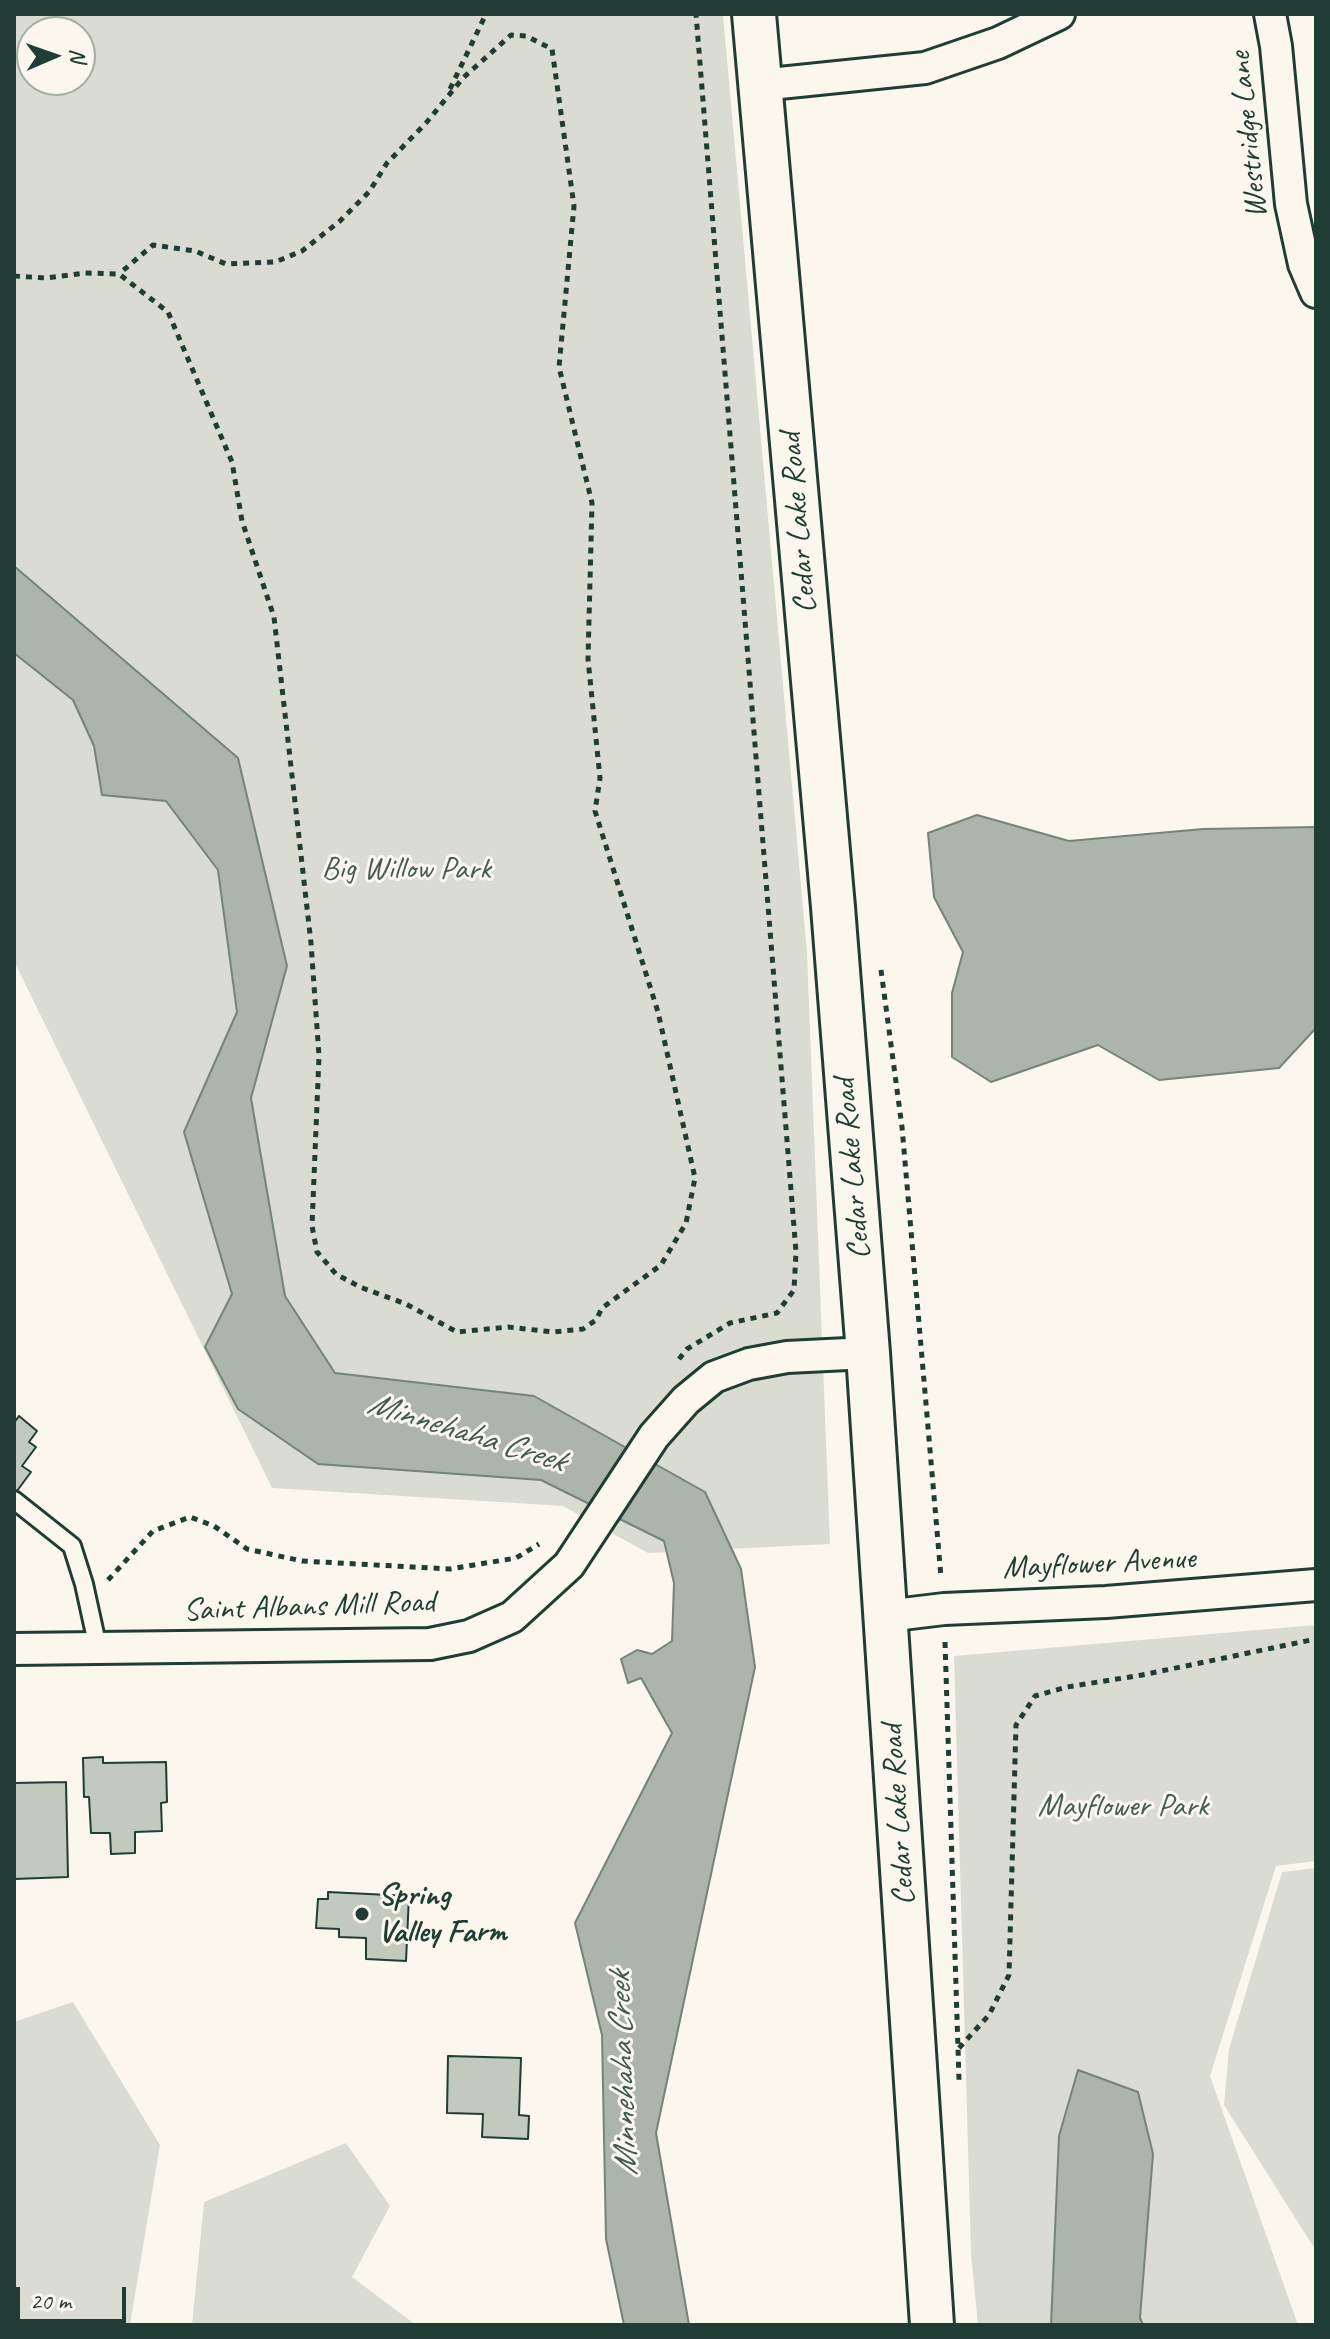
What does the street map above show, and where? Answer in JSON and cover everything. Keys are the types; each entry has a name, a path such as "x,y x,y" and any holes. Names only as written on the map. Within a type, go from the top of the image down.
{"street":[{"name":"Cedar Lake Road","path":"754,14 834,923 868,1353 932,2325"},
{"path":"760,85 925,68 998,43 1059,14"},
{"name":"Westridge Lane","path":"1270,14 1276,46 1291,204 1304,264 1316,292"},
{"name":"Saint Albans Mill Road","path":"14,1649 430,1644 469,1636 512,1617 569,1565 654,1436 686,1400 714,1377 749,1364 787,1357 868,1353"},
{"name":"Mayflower Avenue","path":"886,1616 944,1609 1106,1602 1316,1585"}],"lane":[{"path":"14,1500 72,1546 98,1648"}],"path":[{"path":"447,96 486,14"},
{"path":"678,1361 687,1349 730,1323 777,1313 794,1290 796,1252 696,14"},
{"path":"14,276 46,278 85,273 119,274 168,312 232,462 242,521 274,617 311,943 319,1056 312,1226 317,1252 336,1274 360,1287 406,1304 457,1332 508,1327 553,1332 583,1329 596,1320 602,1308 661,1265 686,1223 695,1178 658,1012 595,811 600,778 588,659 592,503 559,367 574,206 552,49 526,36 511,35 463,78 426,123 387,163 369,192 340,221 302,251 275,262 226,264 195,251 153,245 119,274"},
{"path":"88,1603 153,1531 190,1517 214,1526 247,1549 302,1561 450,1569 516,1558 550,1535"},
{"path":"958,2048 989,2015 1009,1975 1016,1725 1035,1696 1067,1687 1142,1675 1316,1639"}],"green space":[{"name":"Big Willow Park","path":"14,14 723,14 807,953 830,1544 648,1553 563,1506 272,1488 14,961"},
{"name":"Mayflower Park","path":"1316,1625 1316,1861 1276,1866 1210,2076 1298,2325 978,2325 971,2254 954,1656"},
{"path":"1316,1868 1316,2251 1224,2105 1229,2049 1282,1872"},
{"path":"73,2002 160,2145 130,2325 14,2325 14,2022"},
{"path":"346,2143 390,2206 352,2277 416,2325 192,2325 204,2202"}],"water":[{"name":"Minnehaha Creek","path":"14,566 238,758 287,966 251,1098 285,1296 335,1373 534,1396 705,1492 741,1569 755,1667 656,2133 689,2325 624,2325 606,2239 602,2035 575,1923 672,1733 641,1678 628,1683 621,1659 637,1650 652,1654 672,1641 674,1583 664,1541 541,1480 318,1464 238,1409 205,1347 232,1294 184,1132 237,1012 218,870 166,801 102,795 94,746 73,700 14,653"},
{"path":"977,815 1069,841 1203,829 1316,827 1316,1028 1279,1068 1159,1080 1098,1045 991,1082 952,1057 952,993 963,952 934,897 928,833"},
{"path":"1078,2070 1138,2092 1153,2154 1140,2318 1143,2325 1051,2325 1059,2136"}],"building":[{"path":"19,1416 37,1431 29,1442 36,1447 22,1466 31,1472 14,1495 14,1423"},
{"path":"103,1757 103,1763 166,1762 167,1802 161,1803 162,1831 135,1832 135,1853 111,1854 110,1833 91,1833 89,1797 84,1797 83,1758"},
{"path":"66,1782 68,1877 14,1879 14,1783"},
{"name":"Spring Valley Farm","path":"328,1892 409,1896 406,1961 366,1959 366,1938 339,1937 339,1929 316,1928 318,1899 328,1899"},
{"path":"448,2056 521,2058 519,2115 529,2116 528,2139 482,2137 483,2114 447,2113"}],"place":[{"name":"Spring Valley Farm","path":"362,1914"}]}
